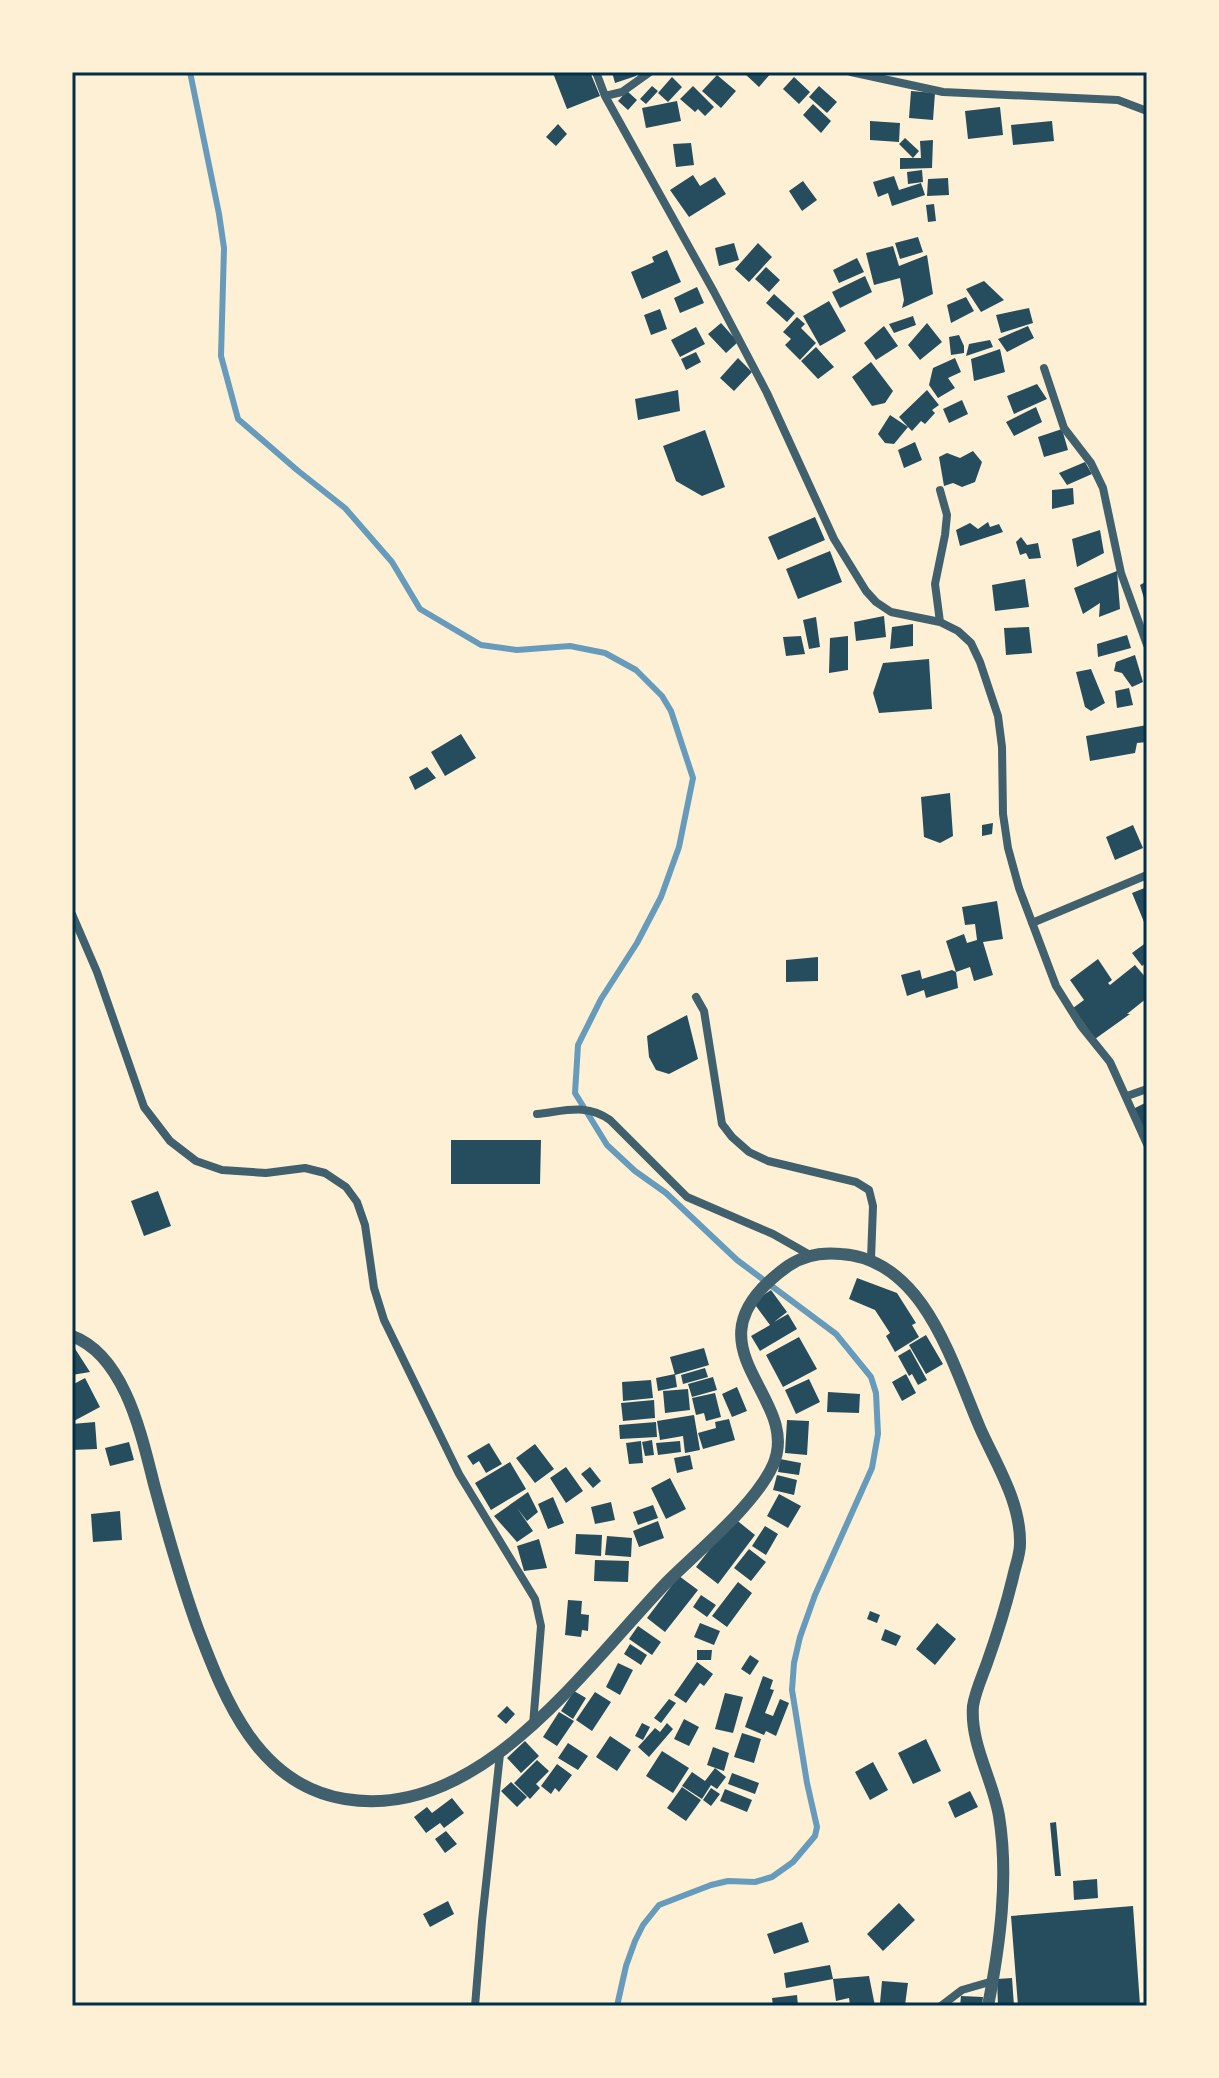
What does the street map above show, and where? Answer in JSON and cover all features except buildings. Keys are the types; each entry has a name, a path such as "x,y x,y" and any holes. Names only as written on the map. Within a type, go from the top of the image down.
{"street":[{"path":"596,72 605,96 767,393 834,539 866,591 891,612 940,622 958,631 971,643 998,716 1002,747 1003,814 1008,848 1032,923 1060,994 1110,1062 1147,1144"},
{"path":"605,96 622,92 650,72"},
{"path":"851,72 943,92 1118,100 1147,111"},
{"path":"1044,368 1064,428 1091,463 1103,488 1121,573 1147,645"},
{"path":"940,490 947,515 935,584 940,622"},
{"path":"1032,923 1147,875"},
{"path":"72,914 97,972 144,1107 170,1141 196,1161 222,1170 266,1173 305,1168 325,1173 346,1187 357,1202 365,1225 374,1288 384,1320 459,1474 535,1599 541,1626 533,1726"},
{"path":"696,997 704,1011 722,1124 749,1152 768,1161 856,1182 869,1190 873,1206 871,1259"},
{"path":"1127,1096 1147,1089"},
{"path":"537,1114 587,1109 597,1111 610,1120 687,1197 773,1234 810,1255"},
{"path":"72,1336 84,1340 108,1365 125,1390 142,1439 180,1578 234,1717 273,1763 303,1784 336,1798 387,1801 454,1781 500,1754 533,1726 754,1495 772,1468 780,1443 744,1359 740,1342 743,1321 756,1294 795,1261 810,1255 842,1254 871,1259 905,1281 921,1301 937,1331 1014,1502 1020,1545 1005,1610 973,1704 975,1733 998,1809 1005,1876 988,2006"},
{"path":"475,2006 500,1754"},
{"path":"941,2006 962,1990 993,1981"}],"waterway":[{"path":"190,72 224,248 221,356 238,419 345,508 392,562 420,609 481,645 517,650 570,646 605,653 636,670 662,696 671,711 693,778 679,847 661,897 637,943 601,999 578,1045 575,1093 607,1145 635,1171 666,1193 737,1260 836,1334 871,1377 876,1393 878,1434 872,1468 815,1595 794,1663 792,1690 817,1827 815,1836 793,1862 772,1877 755,1882 728,1881 711,1885 659,1905 635,1941 617,2006"}]}
